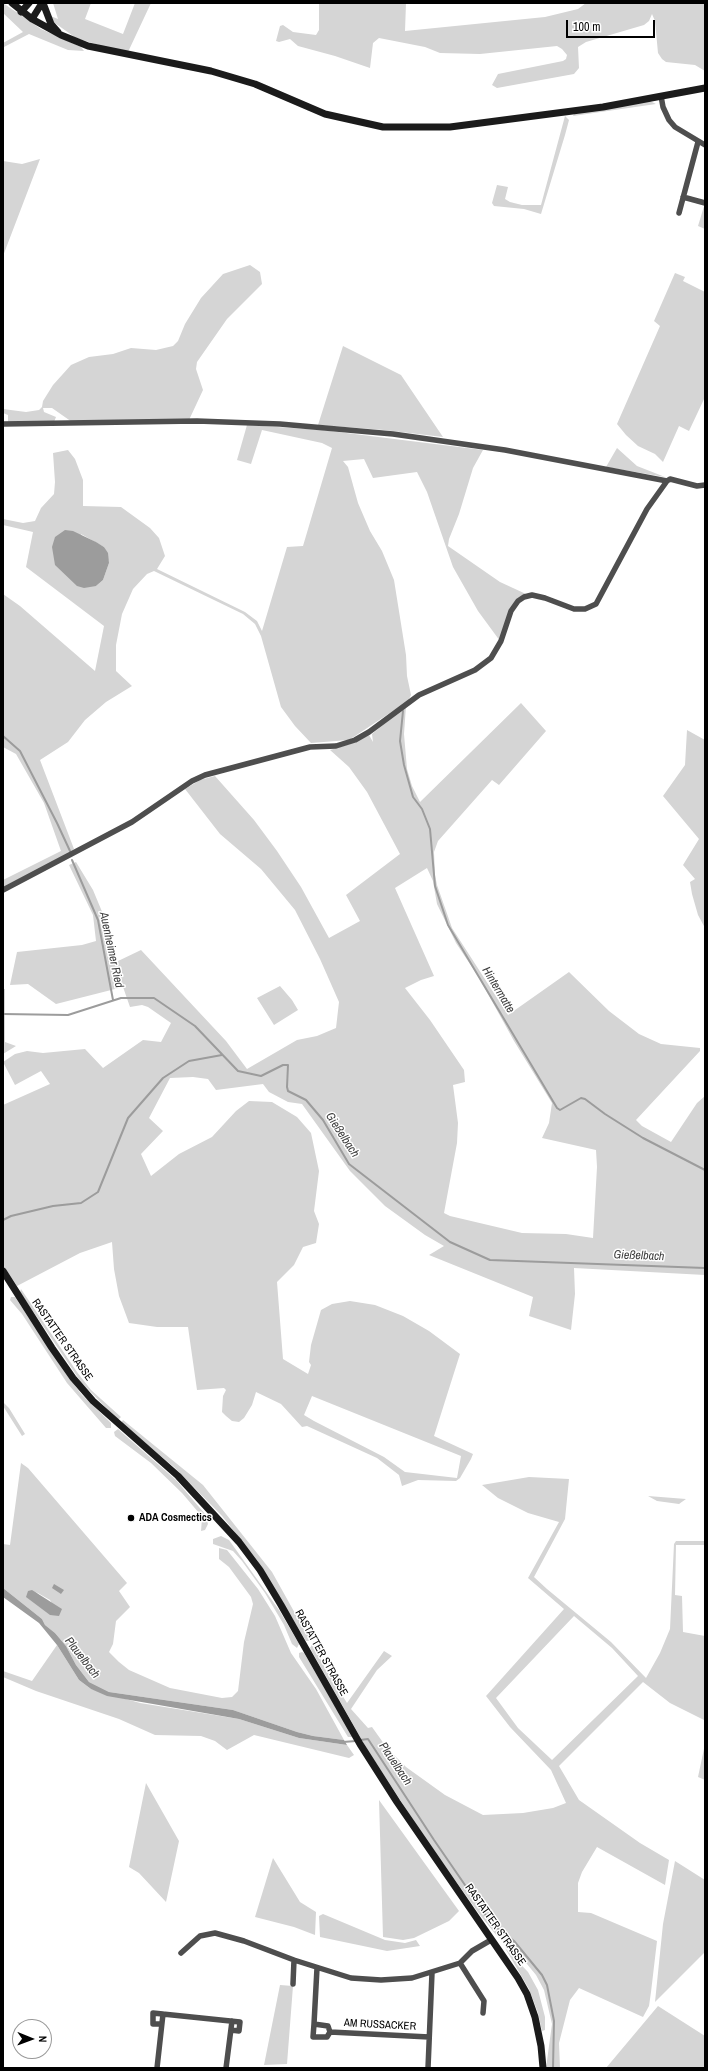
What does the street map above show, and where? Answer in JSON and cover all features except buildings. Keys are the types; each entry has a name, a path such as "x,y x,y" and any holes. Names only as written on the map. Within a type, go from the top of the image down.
{"main road":[{"path":"12,3 32,19 61,35 88,46 230,76 255,84 325,114 383,127 450,127 532,117 705,88"},
{"path":"22,12 29,3"},
{"path":"32,19 43,3"},
{"path":"43,3 51,24 61,35"},
{"name":"RASTATTER STRASSE","path":"3,1271 73,1378 93,1401 178,1476 243,1548 281,1605 360,1744 527,1994 538,2032 543,2068"}],"street":[{"path":"661,96 663,107 669,120 675,127 705,145"},
{"path":"679,213 698,142"},
{"path":"683,197 705,203"},
{"path":"3,424 197,421 280,424 393,434 505,450 667,481 670,479 697,486 705,485"},
{"path":"3,890 132,822 192,781 205,775 310,747 336,746 355,740 369,732 419,695 456,679 491,658 501,641 511,611 518,601 524,597 532,595 545,598 574,609 585,609 596,604 647,509 667,481"},
{"path":"182,1953 200,1936 215,1933 244,1941 317,1968 351,1978 380,1980 412,1978 460,1963 472,1951 491,1940"},
{"path":"293,1984 294,1960"},
{"path":"460,1963 484,2001 483,2013"},
{"path":"314,2024 317,1968"},
{"name":"AM RUSSACKER","path":"428,2068 432,1973"},
{"path":"161,2024 153,2024 154,2013 240,2022 239,2031 230,2030"},
{"path":"157,2068 162,2014"},
{"path":"226,2068 232,2021"},
{"name":"AM RUSSACKER","path":"314,2024 328,2026 330,2032 327,2037 313,2037 314,2024"},
{"name":"AM RUSSACKER","path":"330,2032 429,2037"}],"shaded area":[{"path":"3,3 41,29 81,47 84,51 68,50 29,34 4,47 3,50 3,43 23,32 3,13"},
{"path":"53,3 91,3 85,19 123,34 135,3 151,3 128,52 76,38 52,21 48,15 58,19"},
{"path":"319,3 406,3 405,31 545,17 578,9 586,3 705,3 705,71 695,65 666,62 662,59 658,53 655,21 652,14 649,21 644,25 586,42 578,47 579,68 574,74 497,88 492,85 498,74 563,61 566,59 567,55 557,46 480,54 440,53 425,47 379,38 373,43 370,68 335,56 298,46 290,39 279,42 276,41 280,26 283,25 293,32 316,35 319,30"},
{"path":"650,101 656,104 573,116 574,114"},
{"path":"565,116 569,120 541,214 524,209 494,206 492,203 497,185 508,187 505,199 510,202 522,205 541,205"},
{"path":"40,159 3,256 3,161 22,164"},
{"path":"705,203 705,229 698,226"},
{"path":"250,265 260,272 262,284 227,319 197,362 196,369 203,390 189,420 72,422 52,408 43,408 44,412 56,417 54,422 8,422 8,415 3,413 3,409 26,412 39,410 53,385 71,365 89,357 113,354 131,348 156,350 173,346 178,341 185,324 201,298 223,274"},
{"path":"675,273 685,277 683,281 705,292 705,397 689,431 679,426 663,462 655,454 638,446 617,424 660,326 654,321"},
{"path":"343,346 401,375 443,437 384,430 318,425"},
{"path":"247,425 322,430 483,450 473,468 448,546 500,582 526,594 517,599 500,641 478,611 453,567 427,492 417,472 373,478 364,459 343,461 348,467 358,503 370,531 382,551 394,580 411,695 408,701 349,740 311,743 295,726 281,707 261,636 255,624 243,614 154,571 147,574 133,589 122,614 116,645 116,671 132,686 106,702 85,720 68,742 40,760 74,849 64,856 3,887 3,880 61,851 44,803 16,754 3,747 3,594 20,606 95,671 104,626 26,567 33,532 3,525 3,519 23,523 35,521 41,508 54,494 55,482 53,453 68,450 75,459 83,480 83,506 121,507 150,528 159,538 165,556 157,569 245,612 257,621 262,631 287,547 303,546 332,448 322,443 262,430 251,464 237,460","holes":["81,534 104,547 109,563 103,580 96,586"]},
{"path":"617,448 637,466 665,477 606,467"},
{"path":"65,530 73,531 96,542 104,547 108,553 109,563 103,580 96,586 84,588 77,586 55,565 52,547 55,537"},
{"path":"521,703 546,731 499,785 492,780 438,841 434,852 437,885 452,928 508,1015 569,972 609,1011 639,1034 661,1044 700,1048 700,1051 636,1120 642,1126 671,1142 697,1103 705,1096 705,1275 574,1268 575,1294 571,1330 529,1316 533,1297 429,1255 444,1246 425,1235 385,1206 350,1171 302,1104 288,1102 269,1092 263,1084 216,1090 208,1079 193,1077 170,1078 149,1118 163,1131 141,1154 151,1176 179,1154 212,1137 236,1111 249,1101 272,1102 297,1117 311,1133 319,1171 314,1211 319,1224 316,1243 303,1247 294,1265 277,1282 283,1359 308,1374 311,1365 309,1362 311,1345 321,1310 332,1304 350,1301 375,1305 403,1316 429,1331 460,1354 434,1436 473,1454 471,1459 460,1478 456,1481 418,1480 402,1486 399,1475 377,1458 307,1426 302,1427 281,1404 256,1392 252,1405 244,1418 239,1422 232,1421 226,1416 222,1412 223,1396 226,1390 224,1388 197,1390 188,1327 157,1327 129,1323 119,1296 114,1269 112,1242 80,1253 17,1286 3,1265 3,1105 50,1084 41,1071 15,1085 3,1062 15,1054 27,1051 43,1053 85,1049 103,1068 143,1040 161,1042 171,1023 148,1007 142,1005 130,1007 123,987 56,1004 28,984 10,985 17,952 82,945 96,941 93,915 69,865 76,862 93,890 103,914 111,960 116,962 141,950 226,1041 247,1069 297,1040 317,1036 336,1028 339,1002 320,959 295,910 261,869 220,834 185,789 200,780 215,776 254,820 277,851 301,887 329,938 360,921 346,895 400,854 367,792 349,767 330,750 350,744 369,735 373,742 372,734 406,706 404,734 407,769 412,786 420,802","holes":["427,868 433,881 437,904 456,943 478,976 514,1041 552,1103 549,1123 542,1138 596,1150 597,1167 593,1238 566,1234 522,1233 450,1216 444,1213 457,1143 458,1123 453,1085 465,1082 464,1070 430,1020 405,988 421,980 434,976 395,888","312,1396 461,1456 457,1478 405,1472 384,1457 314,1421 304,1415"]},
{"path":"687,730 705,740 705,928 698,915 692,894 690,882 695,879 683,865 699,839 663,796 685,765"},
{"path":"280,986 298,1010 274,1025 257,998"},
{"path":"3,989 5,989 5,1042 16,1046 3,1054"},
{"path":"21,1289 77,1372 91,1390 121,1417 118,1420 81,1382 20,1292"},
{"path":"11,1297 15,1297 66,1374 82,1395 111,1423 111,1428 106,1428 67,1383 22,1314 10,1300"},
{"path":"3,1402 9,1408 25,1434 22,1436 3,1406"},
{"path":"123,1420 203,1485 272,1572 306,1633 309,1636 314,1635 309,1641 306,1641 257,1560 222,1516 174,1467 121,1423"},
{"path":"118,1429 176,1480 205,1514 208,1524 205,1530 201,1531 202,1518 182,1493 151,1463 115,1436 114,1432"},
{"path":"21,1463 28,1468 127,1583 119,1591 130,1607 116,1621 113,1644 109,1652 129,1670 170,1688 222,1698 232,1697 238,1691 244,1642 253,1604 251,1597 229,1567 219,1559 219,1548 227,1550 258,1589 275,1616 291,1653 316,1689 344,1740 313,1736 297,1732 233,1710 109,1692 89,1682 76,1665 66,1646 55,1633 45,1625 42,1619 3,1588 3,1544 10,1545","holes":["36,1592 50,1600 59,1616"]},
{"path":"529,1477 569,1479 565,1519 534,1577 611,1642 646,1678 660,1653 670,1629 674,1544 676,1541 705,1541 705,1545 676,1545 675,1595 682,1596 683,1632 705,1636 704,1720 670,1703 643,1682 559,1766 579,1800 640,1843 669,1860 665,1885 597,1847 582,1872 578,1883 578,1912 591,1913 657,1941 649,2006 643,2017 579,1988 570,2000 559,2043 560,2068 546,2068 552,2024 544,1990 536,1975 513,1947 497,1936 480,1915 425,1838 367,1749 310,1648 314,1641 321,1661 347,1703 384,1651 392,1656 377,1670 351,1709 368,1728 372,1727 387,1748 406,1767 445,1795 483,1815 523,1813 553,1808 566,1803 551,1770 510,1727 486,1696 564,1609 528,1578 559,1522 528,1513 498,1498 482,1485","holes":["574,1616 612,1648 638,1676 552,1760 518,1728 496,1698"]},
{"path":"648,1496 686,1499 679,1504 657,1501"},
{"path":"221,1536 229,1540 279,1610 299,1644 297,1648 292,1644 284,1625 265,1593 242,1561 233,1551 213,1544 213,1539"},
{"path":"54,1584 64,1590 61,1594 52,1588"},
{"path":"3,1588 42,1619 45,1625 55,1633 66,1646 76,1665 89,1682 109,1692 233,1710 297,1732 313,1736 344,1740 347,1745 299,1738 239,1719 107,1696 91,1689 79,1680 57,1645 39,1623 3,1597"},
{"path":"32,1590 62,1609 59,1616 50,1615 26,1597 28,1591"},
{"path":"57,1645 79,1680 91,1689 140,1703 239,1719 299,1738 347,1745 354,1755 349,1758 254,1735 227,1750 215,1741 201,1736 155,1735 119,1719 36,1691 3,1677 3,1671 32,1681"},
{"path":"299,1653 304,1653 353,1737 348,1737 299,1657"},
{"path":"705,1744 705,1780 698,1777"},
{"path":"146,1783 179,1841 166,1902 139,1873 129,1867"},
{"path":"379,1800 459,1911 449,1921 414,1938 403,1940 383,1937"},
{"path":"273,1858 300,1902 316,1912 315,1935 294,1927 255,1917"},
{"path":"675,1861 705,1880 705,1952 655,2002 663,1924"},
{"path":"323,1914 385,1940 405,1943 416,1940 420,1946 387,1951 320,1937 319,1916"},
{"path":"505,1948 528,1972 538,1990 545,2017 545,2030 542,2031 538,2013 529,1989"},
{"path":"280,1985 293,1986 287,2064 264,2065"},
{"path":"658,2006 705,2036 705,2068 606,2068"}],"waterway":[{"name":"Hintermatte","path":"403,711 400,741 404,765 413,797 422,809 430,829 435,886 448,925 557,1108 560,1110 581,1098 585,1099 605,1114 643,1138 705,1170"},
{"name":"Auenheimer Ried","path":"3,736 20,751 70,851"},
{"name":"Auenheimer Ried","path":"72,860 98,920 113,1000"},
{"name":"Gießelbach","path":"3,1014 68,1015 121,998 154,998 195,1026 238,1071 261,1076 283,1065 288,1065 288,1091 306,1100 323,1120 349,1164 450,1242 490,1260 705,1268"},
{"path":"3,1220 11,1216 53,1206 81,1203 98,1192 128,1118 163,1078 189,1061 222,1055"},
{"name":"Plauelbach","path":"360,1740 368,1739 434,1840 487,1917 497,1928 514,1941 542,1975 547,1985 554,2021 553,2068"},
{"name":"Plauelbach","path":"343,1742 356,1741"}],"place":[{"name":"ADA Cosmectics","path":"131,1518"}]}
